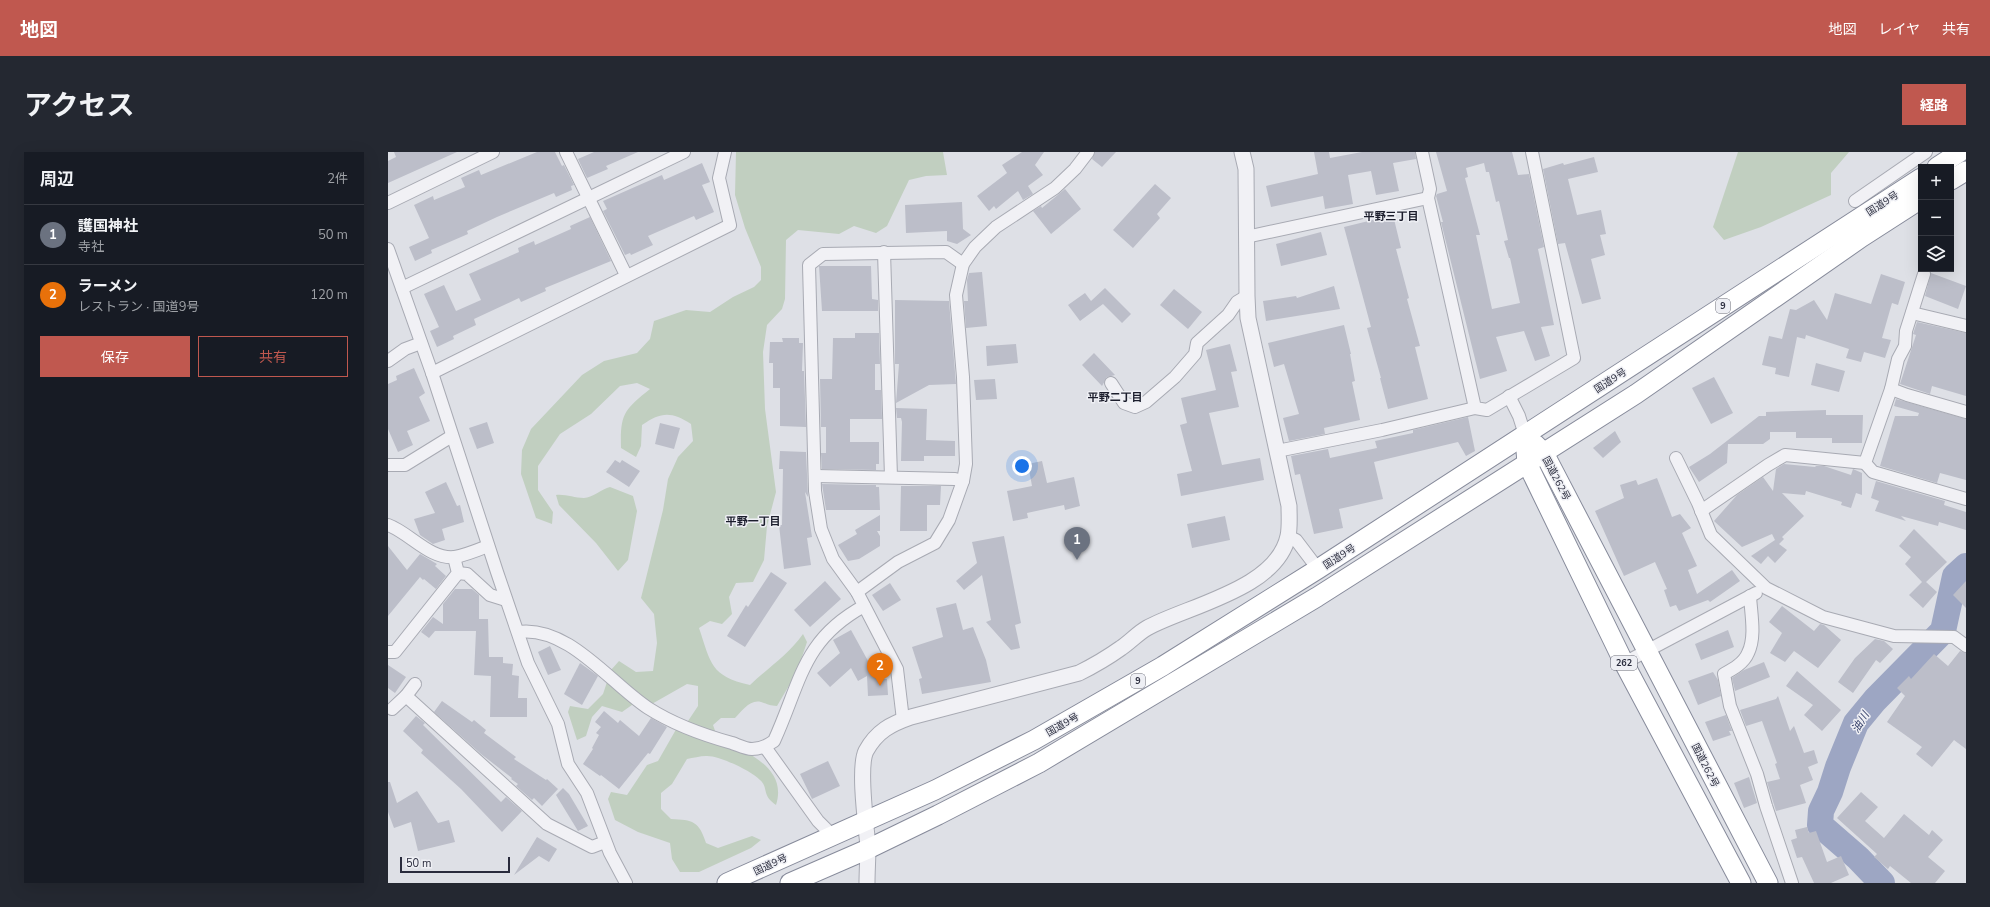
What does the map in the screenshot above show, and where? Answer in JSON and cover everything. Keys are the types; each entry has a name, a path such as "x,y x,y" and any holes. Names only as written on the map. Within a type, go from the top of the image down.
{"highway":[{"path":"1942,164 1960,152"},
{"path":"1954,178 1966,171"},
{"name":"国道9号","path":"727,883 935,790 1034,740 1163,666 1318,569 1918,180"},
{"name":"国道9号","path":"1544,453 1636,394 1862,236 1919,200"},
{"name":"国道262号","path":"1525,435 1544,453 1768,883"},
{"name":"国道262号","path":"1525,435 1527,463 1624,663 1741,883"},
{"name":"9","path":"790,883 868,849 938,815 1065,747 1317,597 1544,453"}],"street":[{"path":"388,203 493,152"},
{"path":"566,152 626,276"},
{"path":"402,288 684,152"},
{"path":"432,372 730,225 718,178 725,152"},
{"path":"857,592 898,562 935,543 949,520 963,481 966,464 963,377 956,295 963,264 975,246 996,227 1055,188 1075,169 1088,152"},
{"path":"867,883 868,849 863,776 866,752 877,736 888,726 903,720 1045,682 1094,666 1147,628 1208,604 1239,589 1265,571 1280,555 1288,536 1289,506 1248,318 1246,169 1242,152"},
{"path":"1422,152 1430,189 1428,198 1475,408"},
{"path":"1277,451 1382,430 1475,408 1487,410 1574,358 1532,152"},
{"path":"1855,200 1926,152"},
{"path":"1246,237 1428,198"},
{"path":"388,249 432,372 488,546 528,662 558,724 568,764 587,793 605,842 626,883"},
{"path":"903,720 897,669 857,592 833,559 821,530 815,491 816,476 809,265 823,254 884,252 946,252 963,264"},
{"path":"884,252 891,477"},
{"path":"1865,463 1891,389 1898,359 1905,346 1906,331 1924,274"},
{"path":"1111,384 1124,403 1135,407 1146,402 1175,377 1195,354 1197,343 1228,315 1237,302 1247,296"},
{"path":"1912,313 1966,326"},
{"path":"388,361 405,349 421,343"},
{"path":"1891,389 1966,412"},
{"path":"1509,396 1519,416 1525,435"},
{"path":"388,465 405,465 452,436"},
{"path":"1701,512 1768,465 1785,455 1865,463 1873,472 1966,499"},
{"path":"1676,458 1710,535 1766,588 1823,617 1894,636 1954,638 1966,646"},
{"path":"816,476 955,479 963,481"},
{"path":"388,526 396,528 438,556 454,557 488,546"},
{"path":"1288,536 1296,540 1318,569"},
{"path":"454,557 458,572"},
{"path":"458,572 467,574 490,595 506,600"},
{"path":"388,652 395,652 458,572"},
{"path":"1624,663 1766,588"},
{"path":"1750,596 1753,635 1748,654 1739,664 1724,674 1730,706 1757,774 1766,806 1792,883"},
{"path":"518,632 528,630 567,644 599,667 648,708 703,735 751,749 765,747 774,741 806,662 816,645 828,631 849,614 864,606"},
{"path":"392,709 416,684"},
{"path":"406,696 548,824 592,847 605,842"},
{"path":"765,747 818,821 832,835"}],"green space":[{"path":"736,152 943,152 947,175 926,176 909,180 887,226 876,233 854,226 839,234 798,230 786,240 785,299 782,309 767,325 763,352 765,409 776,492 767,526 764,560 753,582 736,583 729,597 732,614 722,624 710,621 699,628 710,659 719,672 727,677 750,685 784,655 803,634 807,642 797,672 777,706 761,702 753,702 746,706 735,718 721,718 713,725 718,739 752,755 770,771 776,781 778,792 776,805 768,798 763,783 756,776 734,764 711,756 701,756 687,759 672,784 661,793 661,809 671,819 690,821 698,826 706,843 718,848 752,836 761,840 751,848 699,872 680,872 672,859 670,843 638,832 615,820 608,799 611,792 627,795 647,765 658,761 678,726 688,721 698,706 698,686 687,684 650,705 639,700 622,712 602,706 592,717 586,736 577,740 568,712 570,706 588,709 603,694 611,670 619,661 636,672 653,671 657,643 654,614 641,598 663,510 668,479 678,457 693,441 691,424 678,417 666,415 655,418 642,425 641,446 636,457 621,448 621,427 625,414 629,408 650,389 637,383 620,386 591,414 560,434 538,466 538,490 553,512 552,524 536,518 521,474 522,450 531,429 582,375 604,361 637,353 650,339 654,321 686,310 710,312 733,297 754,287 761,280 761,267 745,228 735,195"},
{"path":"1738,152 1849,152 1831,173 1831,195 1761,227 1724,240 1713,227"},
{"path":"610,487 633,496 637,511 628,560 618,571 596,543 559,505 556,495 587,498"}],"building":[{"path":"394,152 457,152 388,183 388,161 396,157"},
{"path":"537,152 555,152 562,166 564,165 574,185 571,186 572,190 556,197 554,193 497,217 467,231 468,234 431,250 432,253 415,261 409,247 429,238 414,205 433,196 434,200 465,187 461,178 479,170 481,175"},
{"path":"594,152 638,152 606,166 608,169 587,178 578,159"},
{"path":"1022,152 1044,152 1035,165 1043,175 1028,186 1033,194 1023,200 1018,191 996,209 994,206 989,211 977,196 1007,173 1002,165"},
{"path":"1095,152 1116,152 1102,167 1092,159"},
{"path":"1314,152 1329,152 1330,158 1362,152 1415,152 1416,159 1393,163 1399,191 1376,195 1371,171 1348,175 1353,204 1325,209 1323,196 1271,207 1266,186 1318,174"},
{"path":"1436,152 1512,152 1518,175 1529,174 1544,247 1538,249 1554,325 1541,327 1550,356 1535,361 1524,331 1496,337 1507,371 1480,379 1441,222 1443,222 1436,196 1437,194 1447,191","holes":["1484,163 1486,172 1489,172 1496,202 1499,201 1508,240 1504,241 1510,258 1520,303 1492,309 1476,235 1480,235 1465,178 1468,177 1466,168"]},
{"path":"1594,157 1598,172 1568,179 1577,215 1601,210 1606,234 1600,235 1605,255 1591,259 1601,299 1582,304 1565,243 1558,244 1543,169 1563,163 1564,165"},
{"path":"702,163 710,182 702,185 714,212 696,220 694,216 648,236 653,245 631,255 630,253 625,255 603,211 607,209 603,201 662,175 664,180"},
{"path":"1155,184 1171,198 1157,214 1160,218 1133,248 1113,230"},
{"path":"1065,189 1081,209 1051,234 1033,211 1041,206 1042,208"},
{"path":"962,202 963,229 971,235 957,244 947,241 947,231 906,233 905,205"},
{"path":"1393,215 1401,248 1396,249 1409,298 1407,299 1420,346 1415,347 1428,399 1388,409 1367,328 1371,327 1344,227"},
{"path":"590,217 611,261 545,288 546,291 521,302 519,298 474,319 476,325 453,336 454,339 437,347 430,331 439,327 424,294 444,285 456,311 481,300 469,274 519,252 518,248 534,241 535,245 571,229 570,226"},
{"path":"1321,232 1327,255 1281,266 1276,244"},
{"path":"819,266 871,266 872,299 878,300 878,311 822,311"},
{"path":"982,272 987,326 966,328 964,301 968,301 967,280 969,273"},
{"path":"1931,273 1966,286 1958,309 1925,296"},
{"path":"1881,274 1905,282 1898,305 1892,303 1882,338 1891,340 1885,358 1864,352 1861,362 1846,358 1849,349 1806,335 1805,339 1797,337 1789,377 1775,374 1776,368 1762,365 1769,336 1782,339 1790,309 1796,310 1814,300 1827,320 1835,293 1871,304"},
{"path":"1334,286 1340,309 1266,321 1263,301 1296,296 1297,298"},
{"path":"1105,288 1131,314 1122,323 1103,304 1080,321 1068,305 1085,293 1091,301"},
{"path":"1174,289 1202,312 1188,329 1160,305"},
{"path":"895,300 949,301 956,384 929,385 896,403 899,364 895,364"},
{"path":"1917,322 1966,333 1966,396 1932,386 1930,394 1900,384 1916,335 1913,334"},
{"path":"1344,325 1351,354 1355,381 1352,382 1360,420 1324,428 1325,434 1289,441 1283,418 1299,414 1284,364 1274,367 1268,343"},
{"path":"855,333 879,333 880,364 875,364 875,390 881,390 882,419 850,419 850,442 879,442 879,464 876,464 876,470 822,469 821,453 826,453 826,427 821,427 820,379 832,379 833,338 855,338"},
{"path":"782,338 799,338 799,343 803,343 802,371 804,371 806,427 780,426 780,388 773,388 773,363 769,363 770,342 783,342"},
{"path":"1016,344 1018,363 987,366 986,346"},
{"path":"1230,344 1237,371 1231,372 1239,407 1209,413 1222,465 1260,458 1264,480 1181,496 1177,474 1192,471 1180,425 1187,423 1181,398 1216,390 1206,350"},
{"path":"1094,353 1115,375 1107,377 1102,386 1082,365"},
{"path":"1816,363 1845,371 1839,392 1811,385"},
{"path":"414,368 425,393 419,397 430,421 407,431 413,445 398,452 388,429 388,384 397,380 396,376"},
{"path":"1714,377 1733,413 1711,424 1692,388"},
{"path":"995,379 997,399 976,400 974,380"},
{"path":"1896,399 1966,419 1966,480 1940,473 1937,483 1880,466 1895,416 1918,416 1919,413 1894,406"},
{"path":"896,408 927,409 926,440 955,441 955,456 924,456 924,461 901,461 902,422 901,418 897,418"},
{"path":"1826,410 1826,415 1863,415 1862,443 1832,443 1832,438 1796,438 1796,432 1770,432 1770,439 1763,444 1728,444 1727,463 1699,482 1689,467 1710,454 1759,416 1766,416 1766,412"},
{"path":"1468,417 1475,451 1466,456 1458,442 1374,462 1383,499 1339,509 1343,528 1314,534 1300,474 1295,475 1291,456 1328,449 1330,458 1377,448 1375,441 1413,433 1413,430"},
{"path":"487,422 494,443 477,449 469,428"},
{"path":"660,423 680,428 674,449 655,444"},
{"path":"1615,431 1621,442 1603,458 1593,448"},
{"path":"780,451 806,452 808,497 805,492 812,537 807,538 811,565 784,569 779,525 782,525 783,469 779,469"},
{"path":"615,460 620,463 622,460 640,471 629,487 606,472"},
{"path":"1042,461 1047,483 1074,477 1080,506 1065,510 1064,505 1027,513 1028,518 1013,521 1007,491 1032,486 1028,464"},
{"path":"1784,464 1815,467 1824,466 1851,475 1853,469 1862,473 1862,495 1856,493 1851,508 1841,505 1842,502 1806,491 1805,495 1782,493 1804,516 1782,537 1784,539 1779,544 1787,550 1775,563 1768,556 1761,564 1751,556 1775,540 1772,534 1742,547 1714,521 1737,495 1763,477 1773,491 1776,469"},
{"path":"1657,478 1672,517 1680,514 1691,528 1682,533 1697,566 1688,570 1697,594 1732,570 1740,581 1710,602 1708,600 1679,611 1676,605 1670,607 1664,590 1667,589 1655,562 1624,576 1595,511 1624,498 1620,485 1636,480 1638,485"},
{"path":"1876,481 1945,501 1944,505 1966,512 1966,530 1939,522 1938,526 1901,516 1906,521 1875,511 1879,501 1871,498"},
{"path":"446,482 457,506 460,505 464,522 442,529 445,540 433,544 420,535 414,519 435,513 425,492"},
{"path":"822,484 876,485 876,487 879,487 880,510 826,510"},
{"path":"901,486 941,486 940,505 927,505 927,531 900,531"},
{"path":"880,515 880,531 877,531 880,536 880,546 859,559 848,561 838,545 857,534 855,530"},
{"path":"1225,516 1230,540 1192,548 1187,524"},
{"path":"1914,529 1947,562 1926,582 1937,592 1923,608 1909,595 1922,582 1905,564 1911,557 1899,546"},
{"path":"1004,536 1021,623 1015,625 1020,648 1011,650 986,622 991,620 982,575 964,590 956,581 977,563 972,542"},
{"path":"388,546 407,570 420,554 437,564 435,566 446,576 436,589 420,577 388,616"},
{"path":"771,572 787,583 745,647 727,636 746,605 748,607"},
{"path":"825,581 841,599 810,627 794,610"},
{"path":"1966,581 1966,608 1953,595"},
{"path":"890,583 901,600 883,611 872,595"},
{"path":"455,589 472,589 479,595 479,619 488,619 489,657 503,657 503,663 513,664 512,675 519,676 518,698 527,698 527,717 490,717 491,676 474,675 476,631 435,631 429,638 421,632 433,617 443,624 443,604"},
{"path":"956,603 963,630 973,627 986,660 991,682 922,694 919,679 922,678 912,647 943,637 936,608"},
{"path":"1782,606 1814,631 1820,624 1824,625 1841,640 1818,668 1794,651 1785,662 1770,653 1782,633 1769,622"},
{"path":"851,630 878,679 887,679 888,695 868,696 867,676 858,681 851,668 830,687 817,673 840,653 833,640"},
{"path":"1728,630 1734,647 1701,660 1695,644"},
{"path":"1875,639 1884,641 1893,649 1880,663 1876,660 1853,693 1838,682 1855,658"},
{"path":"550,646 561,670 548,675 538,652"},
{"path":"1960,651 1966,653 1966,749 1954,740 1932,767 1916,754 1922,747 1887,722 1905,696 1897,688 1909,676 1911,679 1934,654 1948,666"},
{"path":"1764,662 1770,677 1735,691 1732,678 1744,670"},
{"path":"580,663 598,676 582,705 564,694"},
{"path":"388,665 406,677 395,693 388,688"},
{"path":"1797,671 1841,710 1822,731 1804,715 1813,705 1786,686"},
{"path":"1713,672 1718,680 1721,696 1698,705 1688,681"},
{"path":"1778,696 1790,731 1794,726 1804,753 1814,750 1818,763 1808,767 1813,780 1800,785 1806,803 1776,811 1767,782 1780,779 1775,764 1777,763 1762,721 1746,726 1740,710 1776,699"},
{"path":"442,701 472,722 474,720 486,730 484,733 516,757 514,759 546,780 547,779 558,789 542,806 534,798 532,800 516,786 518,784 511,779 512,778 481,754 434,712"},
{"path":"604,711 618,723 620,720 639,736 651,718 667,727 650,754 648,753 619,789 601,775 600,776 583,764 593,749 592,748 599,735 596,733 601,727 595,722"},
{"path":"1726,715 1732,731 1729,731 1731,735 1713,741 1705,722"},
{"path":"416,716 425,723 423,725 501,802 506,797 522,811 502,832 461,789 421,753 423,750 403,731"},
{"path":"828,761 840,786 812,799 800,774"},
{"path":"1749,777 1757,803 1744,808 1734,783"},
{"path":"388,782 390,782 397,803 417,791 438,823 449,820 455,842 418,851 411,822 394,828 388,812"},
{"path":"563,788 569,794 588,826 578,831 556,795"},
{"path":"1861,792 1878,807 1865,821 1884,838 1904,814 1929,835 1932,830 1943,840 1928,857 1945,871 1935,883 1911,883 1890,866 1888,869 1874,857 1877,854 1837,818"},
{"path":"1807,827 1809,833 1816,831 1827,862 1841,856 1849,875 1831,883 1814,883 1802,857 1797,858 1791,840 1797,838 1795,830"},
{"path":"537,837 557,849 549,862 539,856 514,875"}],"waterway":[{"name":"油川","path":"1882,883 1858,858 1820,825 1821,811 1830,792 1838,767 1856,723 1875,700 1943,631 1955,576 1966,566"}],"place":[{"name":"護国神社","path":"1077,560"},
{"name":"ラーメン","path":"880,686"}],"district":[{"name":"平野三丁目","path":"1391,216"},
{"name":"平野二丁目","path":"1115,397"},
{"name":"平野一丁目","path":"753,521"}]}
